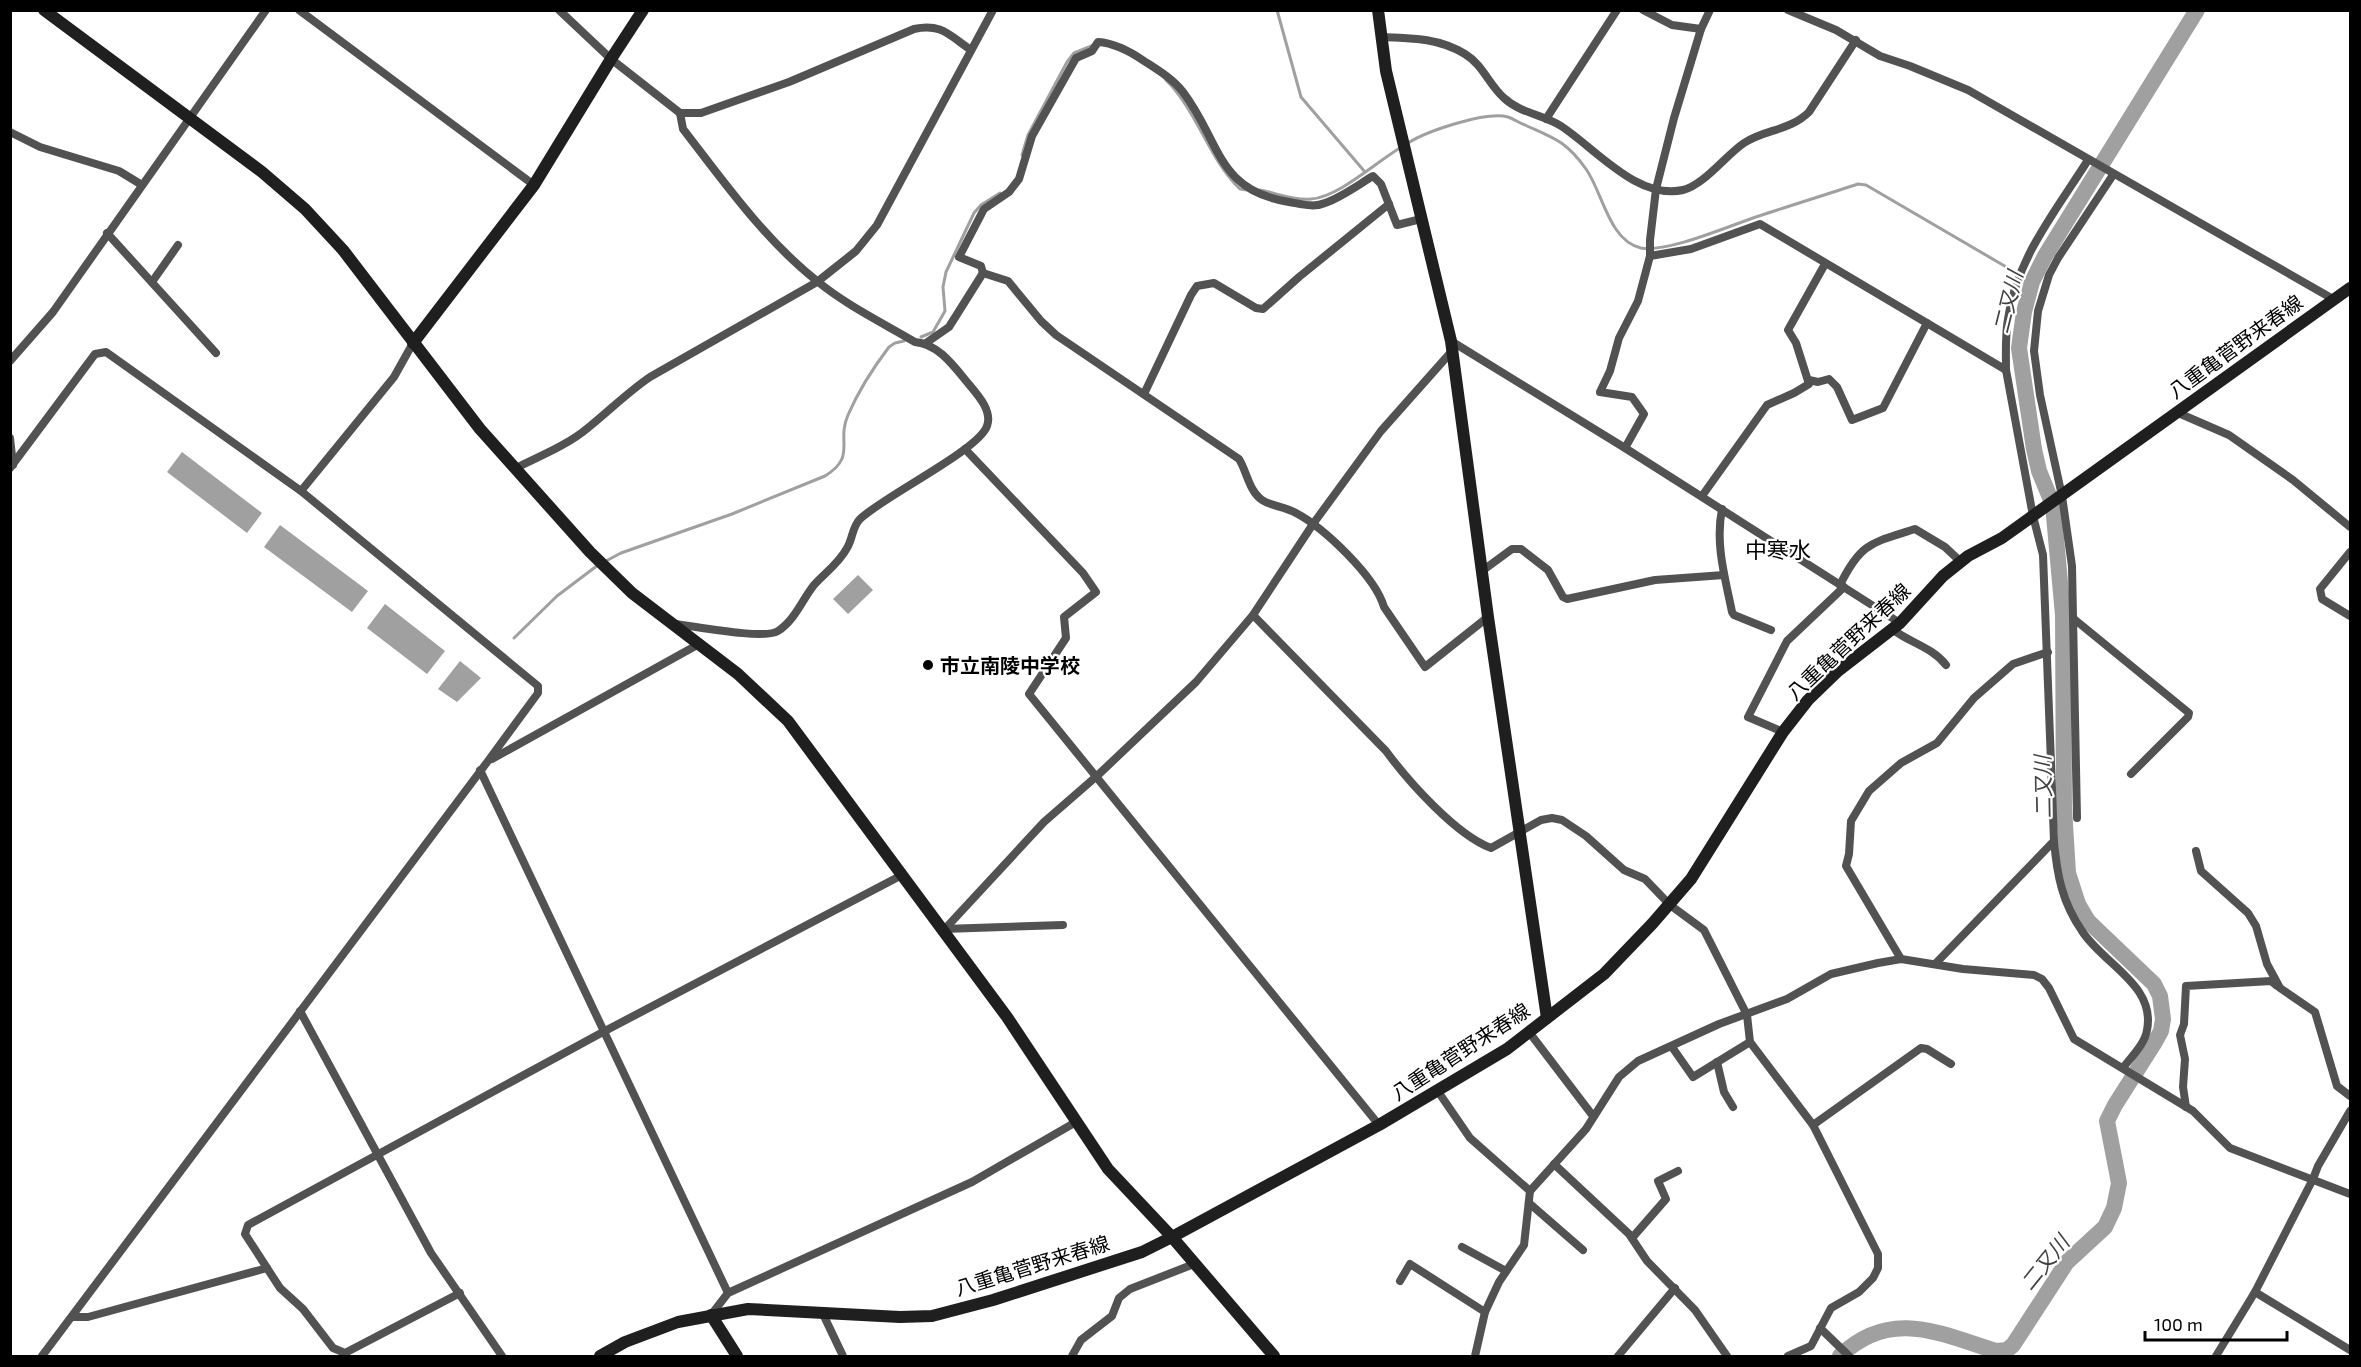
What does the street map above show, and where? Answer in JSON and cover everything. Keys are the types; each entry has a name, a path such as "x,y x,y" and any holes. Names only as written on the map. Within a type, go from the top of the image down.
{"street":[{"path":"44,10 262,172 305,209 344,250 480,429 597,558 633,593 738,674 788,721 1007,1017 1108,1169 1172,1238 1274,1356"},
{"path":"10,361 53,312 266,10"},
{"path":"299,10 534,185"},
{"path":"559,10 611,59 680,113 701,113 789,82 914,29 930,26 940,29 971,50"},
{"path":"301,491 394,377 413,343 534,185 611,59 644,10"},
{"path":"516,468 568,441 589,427 629,391 650,377 817,282 855,251 869,237 993,10"},
{"path":"1378,10 1386,71 1451,346 1547,1018"},
{"path":"1546,119 1617,10"},
{"path":"1643,10 1672,25 1701,29"},
{"path":"1625,448 1644,414 1632,397 1600,392 1610,371 1619,338 1638,301 1650,256 1656,189 1674,118 1701,29 1710,10"},
{"path":"1788,10 1836,30 1880,56 1968,90 2333,300"},
{"path":"1382,37 1421,38 1446,45 1466,55 1479,66 1508,102 1570,133 1606,163 1625,175 1656,189 1680,191 1687,189 1753,138 1792,126 1802,120 1856,40"},
{"path":"926,343 949,327 983,273 981,266 958,257 978,217 984,209 1015,186 1032,136 1076,58 1092,51 1098,42 1118,46 1171,79 1192,105 1231,174 1242,185 1258,194 1311,206 1324,204 1373,176 1381,184 1398,225 1422,219"},
{"path":"671,624 765,635 777,632 792,617 813,586 844,554 854,527 860,519 965,449 988,424 987,411 981,399 953,365 926,343 915,342 817,282 778,245 744,208 682,129 680,113"},
{"path":"10,132 40,147 119,171 142,185"},
{"path":"2088,160 2028,255 2018,280 2008,319 2006,370 2033,516 2043,555 2057,876 2073,918 2094,947 2135,984 2146,1007 2147,1030 2143,1041 2123,1068"},
{"path":"2077,818 2072,566 2062,496 2036,374 2034,351 2042,295 2058,258 2113,175"},
{"path":"1144,394 1197,286 1214,283 1256,308 1263,309 1389,204"},
{"path":"1650,256 1691,249 1760,224 2006,370"},
{"path":"107,233 216,353"},
{"path":"152,282 178,245"},
{"path":"1702,496 1767,405 1809,384 1796,343 1788,330 1826,264"},
{"path":"983,273 1008,281 1041,321 1056,335 1239,459 1252,489 1262,500 1282,506 1313,524 1363,570 1381,597 1384,607 1425,667 1488,616"},
{"name":"八重亀菅野来春線","path":"600,1356 626,1342 678,1322 748,1309 900,1317 932,1316 993,1300 1142,1252 1172,1238 1379,1125 1507,1049 1604,974 1671,905 1698,869 1783,732 1808,700 1838,671 1896,626 1943,576 2062,496 2350,288"},
{"path":"1809,380 1818,382 1829,379 1837,387 1852,420 1883,408 1927,324"},
{"path":"1451,346 1625,448 1842,586 1896,626 1904,639 1930,649 1946,665"},
{"path":"944,930 1044,822 1098,776 1196,681 1253,615 1313,524 1381,431 1451,346"},
{"path":"12,466 95,354 106,352 301,491 538,686 538,693 488,761 42,1356"},
{"path":"2176,412 2229,435 2293,480 2350,527"},
{"path":"10,438 12,466"},
{"path":"965,449 1083,573 1096,592 1064,617 1066,638 1029,694 1098,776 1379,1125"},
{"path":"1722,509 1719,542 1734,615 1771,630"},
{"path":"1783,732 1748,717 1787,641 1842,586 1852,560 1858,553 1874,542 1915,529 1945,547 1961,562"},
{"path":"1482,571 1512,549 1521,549 1548,570 1563,597 1567,599 1655,580 1724,575"},
{"path":"2350,552 2320,589 2320,594 2322,599 2350,616"},
{"path":"1253,615 1386,751 1400,770 1440,813 1482,844 1491,848 1541,820 1562,820 1586,836 1624,870 1645,879 1671,905 1704,930 1747,1014 1750,1042 1813,1125 1878,1254 1878,1268 1873,1278 1859,1292 1831,1308 1811,1346 1788,1356"},
{"path":"2074,619 2189,713 2188,717 2131,774"},
{"path":"488,761 699,644"},
{"path":"1901,959 1846,866 1850,854 1851,820 1869,791 1880,779 1901,763 1936,743 1974,698 2013,664 2048,652"},
{"path":"480,771 728,1293"},
{"path":"1936,963 2054,841"},
{"path":"2196,851 2201,871 2248,914 2256,926 2267,964 2280,988"},
{"path":"460,1293 341,1353 333,1348 303,1309 280,1288 245,1234 248,1225 603,1032 902,874"},
{"path":"944,930 1063,925"},
{"path":"1475,1356 1485,1312 1506,1271 1524,1245 1530,1191 1586,1129 1619,1077 1638,1061 1719,1024 1787,999 1831,974 1901,959 1963,969 2034,975 2042,979 2074,1038 2186,1107 2230,1148 2350,1194"},
{"path":"2186,1107 2183,1087 2185,1059 2180,1035 2184,1024 2186,986 2271,981 2315,1012 2337,1086 2350,1096"},
{"path":"300,1011 431,1253 502,1356"},
{"path":"1529,1032 1593,1116"},
{"path":"1672,1047 1693,1077 1750,1042"},
{"path":"1813,1125 1921,1048 1928,1049 1950,1064"},
{"path":"1717,1062 1724,1092 1733,1107"},
{"path":"1437,1090 1470,1138 1530,1191"},
{"path":"2216,1356 2255,1292 2318,1166 2350,1111"},
{"path":"737,1356 711,1316 728,1293 972,1182 1076,1122"},
{"path":"1554,1164 1632,1238 1647,1261 1676,1288 1695,1310 1727,1356"},
{"path":"1632,1238 1666,1200 1658,1182 1678,1171"},
{"path":"1529,1203 1583,1250"},
{"path":"1462,1247 1506,1271"},
{"path":"1072,1356 1081,1340 1112,1316 1119,1298 1131,1289 1194,1264"},
{"path":"1400,1281 1410,1264 1485,1312"},
{"path":"73,1317 88,1317 267,1268"},
{"path":"1618,1356 1676,1288"},
{"path":"2255,1292 2350,1350"},
{"path":"822,1312 843,1356"},
{"path":"1820,1328 1849,1356"}],"shaded area":[{"path":"182,452 262,513 247,533 167,472"},
{"path":"280,525 368,591 352,612 264,547"},
{"path":"858,575 873,590 848,614 833,599"},
{"path":"385,604 445,651 427,674 367,628"},
{"path":"460,661 481,678 457,702 438,689"}],"waterway":[{"path":"1277,10 1301,97 1365,172"},
{"name":"二又川","path":"1840,1356 1859,1341 1877,1332 1896,1329 1935,1332 1996,1351 2007,1350 2013,1345 2067,1262 2105,1227 2114,1208 2119,1183 2107,1121 2161,1031 2163,1019 2160,996 2154,984 2088,921 2078,904 2068,873 2064,808 2063,615 2053,505 2039,471 2034,449 2019,348 2024,312 2032,282 2045,256 2197,10"},
{"path":"1022,155 1028,135 1067,62 1074,53 1094,45"},
{"path":"1166,80 1187,106 1229,177 1240,189 1247,190"},
{"path":"1408,143 1442,128 1472,119 1508,117 1566,146 1586,169 1621,236 1630,244 1641,248 1683,242 1858,184 1866,185 2032,282"},
{"path":"1260,190 1299,199 1322,197 1345,186 1400,148"},
{"path":"921,337 933,332 945,311 943,287 946,272 974,213 981,205 1000,193"},
{"path":"604,562 621,553 732,514 825,476 835,469 843,455 848,415 861,389 889,347 904,341"},
{"path":"514,638 557,596 598,565"}],"place":[{"name":"市立南陵中学校","path":"928,665"}],"district":[{"name":"中寒水","path":"1778,549"}]}
